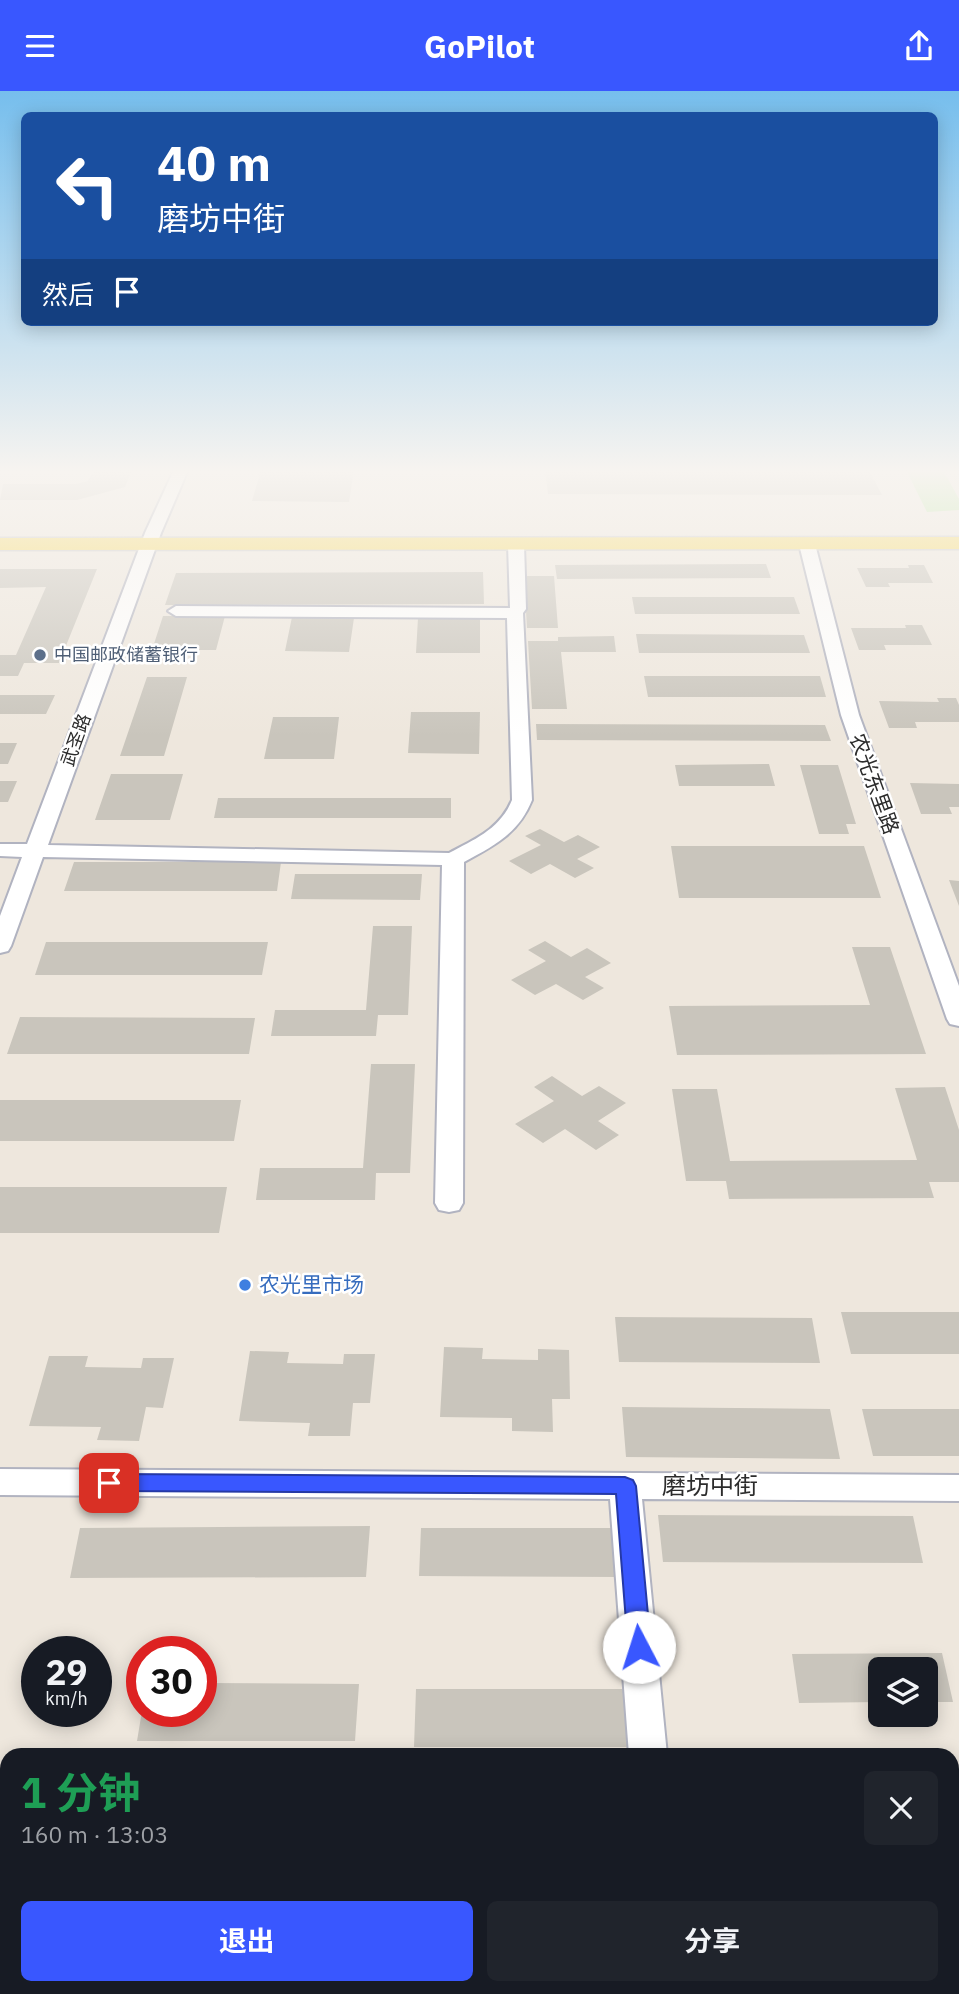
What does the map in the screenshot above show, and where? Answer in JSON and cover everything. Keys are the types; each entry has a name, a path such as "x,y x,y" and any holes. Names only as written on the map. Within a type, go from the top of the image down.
{"street":[{"name":"武圣路","path":"0,946 143,559"},
{"path":"0,850 453,859 505,830 517,816 522,800 515,613 518,610 516,559"},
{"name":"农光东里路","path":"811,559 849,715 959,1019"},
{"path":"176,611 515,613"},
{"path":"449,1203 453,859"},
{"name":"磨坊中街","path":"0,1482 959,1488"},
{"path":"625,1486 647,1748"}],"building":[{"path":"766,564 771,578 557,579 555,565"},
{"path":"908,565 924,565 933,583 888,583 890,587 866,587 857,568 909,568"},
{"path":"0,569 97,569 59,663 24,663 18,676 0,676 0,655 16,655 46,587 0,588"},
{"path":"483,572 484,604 165,605 176,573"},
{"path":"524,576 554,576 558,628 527,628"},
{"path":"632,597 794,597 800,614 635,614"},
{"path":"163,616 225,616 216,650 152,650"},
{"path":"292,617 354,618 349,652 285,651"},
{"path":"418,618 480,619 480,653 416,653"},
{"path":"905,625 922,625 932,645 884,645 886,650 859,650 851,628 906,628"},
{"path":"636,634 804,635 810,653 639,653"},
{"path":"614,636 616,652 561,652 567,709 532,709 528,641 558,641 558,637"},
{"path":"644,676 820,676 826,697 648,697"},
{"path":"147,677 187,677 164,756 120,756"},
{"path":"0,695 55,695 46,714 0,714"},
{"path":"937,698 956,698 959,705 959,722 915,722 917,728 889,728 879,701 939,702"},
{"path":"411,712 480,712 479,754 408,753"},
{"path":"273,717 339,717 334,759 264,759"},
{"path":"536,724 825,725 831,741 537,740"},
{"path":"0,743 17,743 8,764 0,764"},
{"path":"769,764 775,786 679,786 675,765"},
{"path":"800,765 838,765 856,824 846,824 849,834 819,834"},
{"path":"111,774 183,774 170,820 95,820"},
{"path":"0,781 17,781 8,802 0,802"},
{"path":"910,783 959,784 959,807 949,807 952,814 921,814"},
{"path":"218,798 451,798 451,818 214,818"},
{"path":"540,829 564,842 578,835 600,847 577,859 594,868 575,878 550,864 531,874 509,861 541,845 525,836"},
{"path":"671,846 864,846 881,898 679,898"},
{"path":"74,862 281,862 277,891 64,891"},
{"path":"295,874 422,874 420,900 291,899"},
{"path":"949,880 959,881 959,906"},
{"path":"373,926 412,926 408,1015 378,1015 376,1036 271,1036 275,1010 366,1010"},
{"path":"545,941 571,957 587,948 611,963 585,977 604,988 583,1000 556,984 535,995 511,980 546,961 528,950"},
{"path":"46,942 268,942 262,975 35,975"},
{"path":"852,947 890,947 926,1054 677,1055 669,1006 870,1005"},
{"path":"20,1017 255,1018 249,1054 7,1054"},
{"path":"371,1064 415,1064 410,1173 376,1173 375,1200 256,1200 260,1168 363,1168"},
{"path":"552,1076 582,1096 599,1086 626,1103 598,1121 619,1135 596,1150 565,1129 543,1143 515,1124 554,1101 534,1087"},
{"path":"945,1087 959,1130 959,1182 929,1182 934,1198 729,1199 726,1181 686,1181 672,1089 717,1089 730,1161 917,1160 895,1088"},
{"path":"0,1100 241,1100 234,1141 0,1141"},
{"path":"0,1187 227,1187 219,1233 0,1233"},
{"path":"841,1312 959,1312 959,1354 851,1354"},
{"path":"615,1317 812,1318 820,1363 619,1362"},
{"path":"444,1347 483,1348 482,1359 538,1360 538,1349 569,1350 570,1399 552,1399 553,1432 512,1431 512,1418 440,1417"},
{"path":"250,1351 289,1352 287,1363 343,1364 344,1354 375,1354 370,1403 353,1403 350,1436 308,1436 310,1423 239,1421"},
{"path":"49,1356 88,1356 85,1367 141,1368 143,1358 174,1358 163,1408 146,1407 139,1441 97,1440 101,1427 29,1426"},
{"path":"622,1407 830,1409 840,1459 626,1457"},
{"path":"862,1409 959,1409 959,1456 873,1456"},
{"path":"658,1515 913,1516 923,1563 663,1562"},
{"path":"370,1526 366,1577 70,1578 80,1528"},
{"path":"421,1528 616,1528 620,1577 419,1576"},
{"path":"942,1653 953,1702 938,1702 938,1657 868,1657 868,1702 799,1703 792,1654"},
{"path":"217,1683 359,1684 355,1741 137,1741 139,1727 217,1727"},
{"path":"416,1689 629,1689 633,1747 414,1747"}],"place":[{"name":"中国邮政储蓄银行","path":"40,655"},
{"name":"农光里市场","path":"245,1285"}],"route":[{"path":"109,1483 625,1486 639,1647"}]}
